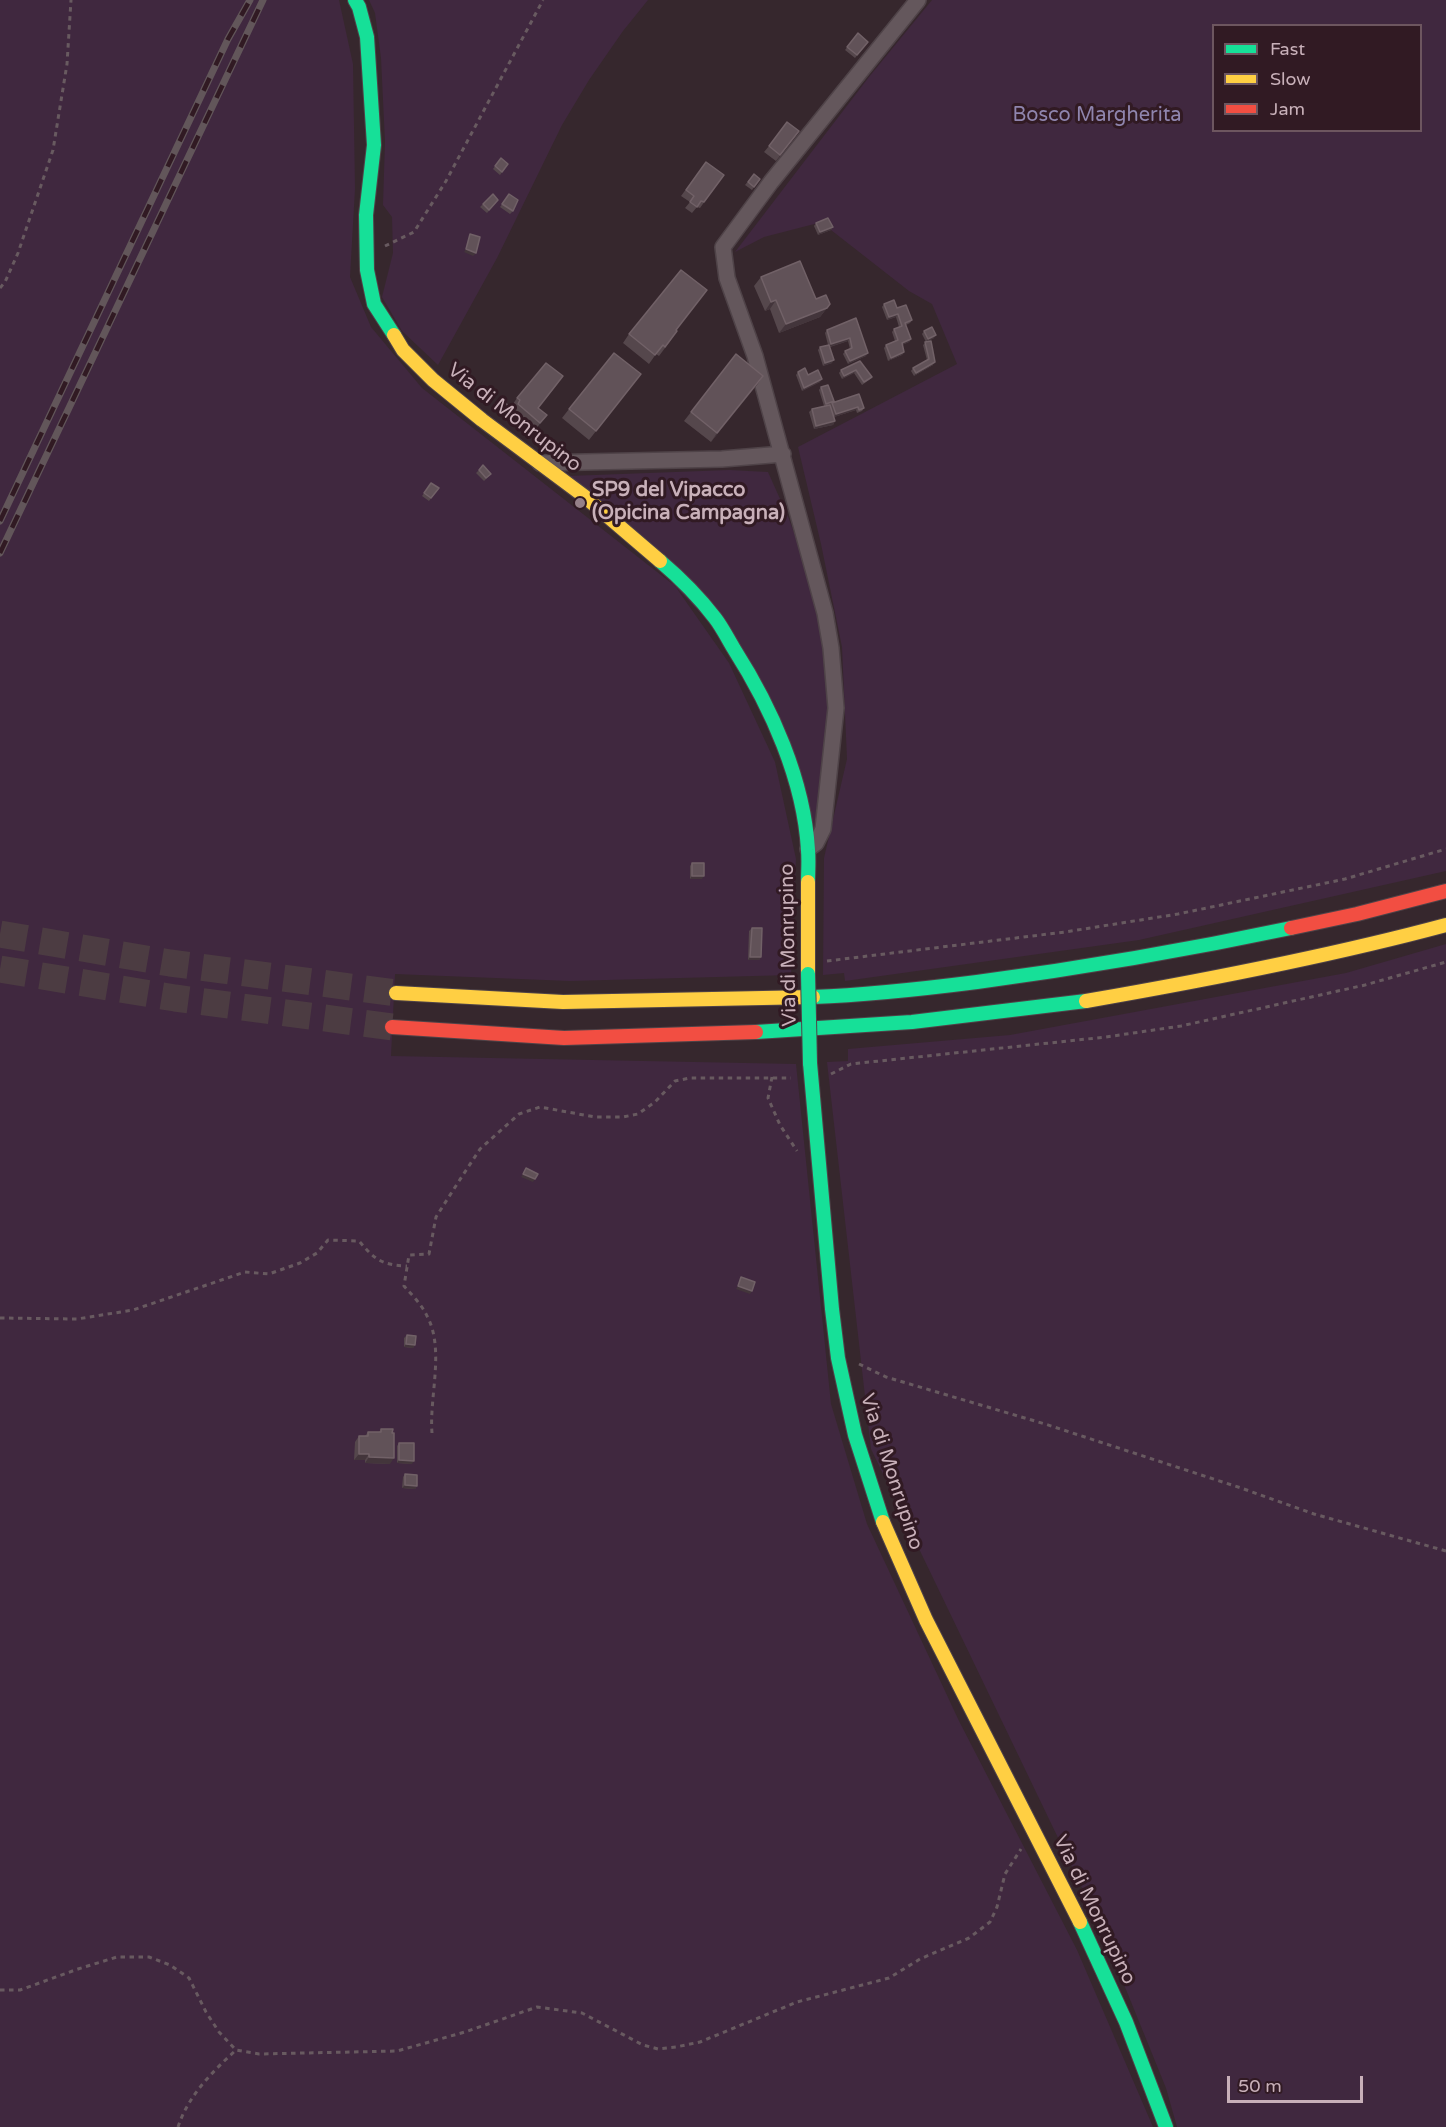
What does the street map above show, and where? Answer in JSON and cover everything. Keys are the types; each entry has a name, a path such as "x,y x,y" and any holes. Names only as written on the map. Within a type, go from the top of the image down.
{"main road":[{"name":"Via di Monrupino","path":"355,0 367,37 371,80 374,145 366,215 369,286 374,304 403,350 433,380 584,496 681,579 715,618 752,676 786,752 798,792 808,849 810,1063 827,1274 837,1357 860,1452 898,1559 951,1670 1101,1966 1142,2059 1166,2127"},
{"path":"396,993 563,1002 844,996 911,990 1061,971 1209,945 1357,914 1446,891"},
{"path":"393,1027 564,1038 782,1031 912,1022 1073,1003 1229,976 1375,944 1446,925"}],"street":[{"path":"808,849 816,843 823,829 836,708 831,648 825,613 783,454 755,356 727,278 723,248 771,182 918,0"},
{"path":"540,463 722,459 783,454"}],"path":[{"path":"0,288 18,253 52,150 67,64 71,0"},
{"path":"367,255 414,232 446,181 543,0"},
{"path":"808,968 851,959 1054,934 1178,914 1345,879 1446,849"},
{"path":"812,1095 834,1071 851,1064 1106,1037 1181,1026 1365,985 1446,962"},
{"path":"772,1077 768,1098 780,1125 797,1151 820,1176"},
{"path":"432,1433 430,1413 435,1341 428,1317 404,1286 407,1266 409,1255 429,1254 436,1217 480,1149 519,1114 540,1107 595,1117 623,1117 638,1114 655,1102 675,1081 690,1078 811,1078"},
{"path":"0,1318 77,1319 133,1310 245,1272 269,1274 300,1263 317,1253 328,1240 335,1239 359,1241 376,1259 389,1265 407,1266"},
{"path":"837,1357 859,1364 886,1377 1045,1424 1314,1514 1446,1551"},
{"path":"0,1990 20,1990 117,1958 149,1957 170,1965 189,1978 219,2032 236,2050 259,2054 292,2055 397,2051 465,2032 537,2007 582,2013 633,2040 658,2049 700,2042 797,2001 889,1978 920,1959 969,1938 990,1922 997,1907 1005,1874 1033,1829"},
{"path":"178,2127 194,2095 214,2070 236,2050"}],"green space":[{"path":"0,0 339,0 353,64 355,189 350,277 371,327 422,388 675,586 729,663 775,762 796,859 791,975 570,981 395,974 391,1056 796,1064 831,1404 867,1524 959,1721 1077,1950 1153,2127 0,2127"},
{"path":"369,0 648,0 589,80 562,125 497,258 438,365 402,331 382,297 393,253 392,217 383,205 385,142 381,58 375,13"},
{"name":"Bosco Margherita","path":"932,0 1446,0 1446,871 1139,940 845,981 844,973 823,975 824,858 847,759 842,647 798,447 957,364 932,304 909,291 831,230 826,221 764,237 735,252 869,77"},
{"path":"729,470 768,472 789,519 806,566 819,613 833,706 814,826 754,668 568,476"},
{"path":"1446,944 1446,2127 1177,2127 1166,2088 1099,1923 871,1449 827,1062 848,1061 848,1049 1010,1035 1346,973"}],"building":[{"path":"858,33 868,42 857,55 847,47"},
{"path":"787,122 799,131 780,155 769,146"},
{"path":"501,158 508,164 502,172 495,166"},
{"path":"706,162 724,175 704,202 701,201 697,207 690,202 694,196 686,190"},
{"path":"754,174 760,179 754,187 748,182"},
{"path":"493,194 498,200 489,210 483,204"},
{"path":"509,194 518,200 513,211 502,204"},
{"path":"828,218 833,227 820,232 816,223"},
{"path":"470,234 480,237 476,253 466,249"},
{"path":"800,261 816,299 826,295 830,304 827,308 786,324 776,300 771,302 761,277"},
{"path":"681,270 707,290 665,347 663,345 655,355 629,334"},
{"path":"894,300 897,308 906,305 912,320 905,323 911,339 902,343 904,352 891,358 886,345 898,340 894,329 902,326 898,314 889,317 884,304"},
{"path":"856,318 868,353 850,361 845,351 852,348 850,338 831,344 827,330"},
{"path":"932,327 936,335 928,339 924,331"},
{"path":"931,341 935,362 916,373 913,368 929,359 925,342"},
{"path":"829,345 834,360 825,363 820,347"},
{"path":"614,353 641,374 596,431 569,409"},
{"path":"736,354 763,376 717,433 691,412"},
{"path":"860,361 872,377 864,382 856,370 844,376 841,370"},
{"path":"546,363 563,376 538,408 547,415 540,423 518,404 520,400 517,398"},
{"path":"805,368 808,375 818,370 822,379 804,388 798,372"},
{"path":"828,385 834,401 826,404 821,387"},
{"path":"859,394 864,408 859,410 858,407 836,414 832,403"},
{"path":"503,399 508,406 500,411 495,404"},
{"path":"830,405 835,421 816,426 812,409"},
{"path":"483,465 491,474 486,478 479,470"},
{"path":"431,483 439,488 431,498 424,493"},
{"path":"692,863 704,863 704,876 692,876"},
{"path":"752,928 762,928 761,957 750,957"},
{"path":"526,1168 538,1174 535,1179 523,1174"},
{"path":"741,1277 755,1282 752,1291 738,1286"},
{"path":"407,1335 416,1336 415,1345 406,1344"},
{"path":"381,1429 393,1429 394,1458 369,1457 369,1454 359,1454 359,1436 368,1436 368,1432 381,1432"},
{"path":"399,1443 414,1443 414,1461 399,1460"},
{"path":"405,1474 417,1475 417,1486 405,1485"}],"tunnel":[{"path":"0,934 170,963 396,993"},
{"path":"0,969 175,998 392,1027"}],"railway":[{"path":"0,521 228,39 250,0"},
{"path":"0,553 263,0"}],"traffic: fast":[{"path":"355,0 367,37 374,145 366,215 367,270 374,304 394,335"},
{"path":"660,561 689,588 718,622 748,671 773,720 793,771 800,797 808,850 808,882"},
{"path":"813,997 956,985 1016,977 1174,951 1291,928"},
{"path":"808,974 810,1063"},
{"path":"756,1032 912,1022 1086,1001"},
{"path":"810,1063 838,1358 855,1435 883,1522"},
{"path":"1080,1922 1126,2022 1166,2127"}],"traffic: slow":[{"path":"394,335 403,350 433,380 482,420 584,496 660,561"},
{"path":"808,882 808,974"},
{"path":"1086,1001 1267,967 1446,925"},
{"path":"396,993 563,1002 813,997"},
{"path":"883,1522 926,1620 1080,1922"}],"traffic: jam":[{"path":"1291,928 1446,891"},
{"path":"392,1027 564,1038 756,1032"}],"place":[{"name":"SP9 del Vipacco (Opicina Campagna)","path":"580,503"}]}
